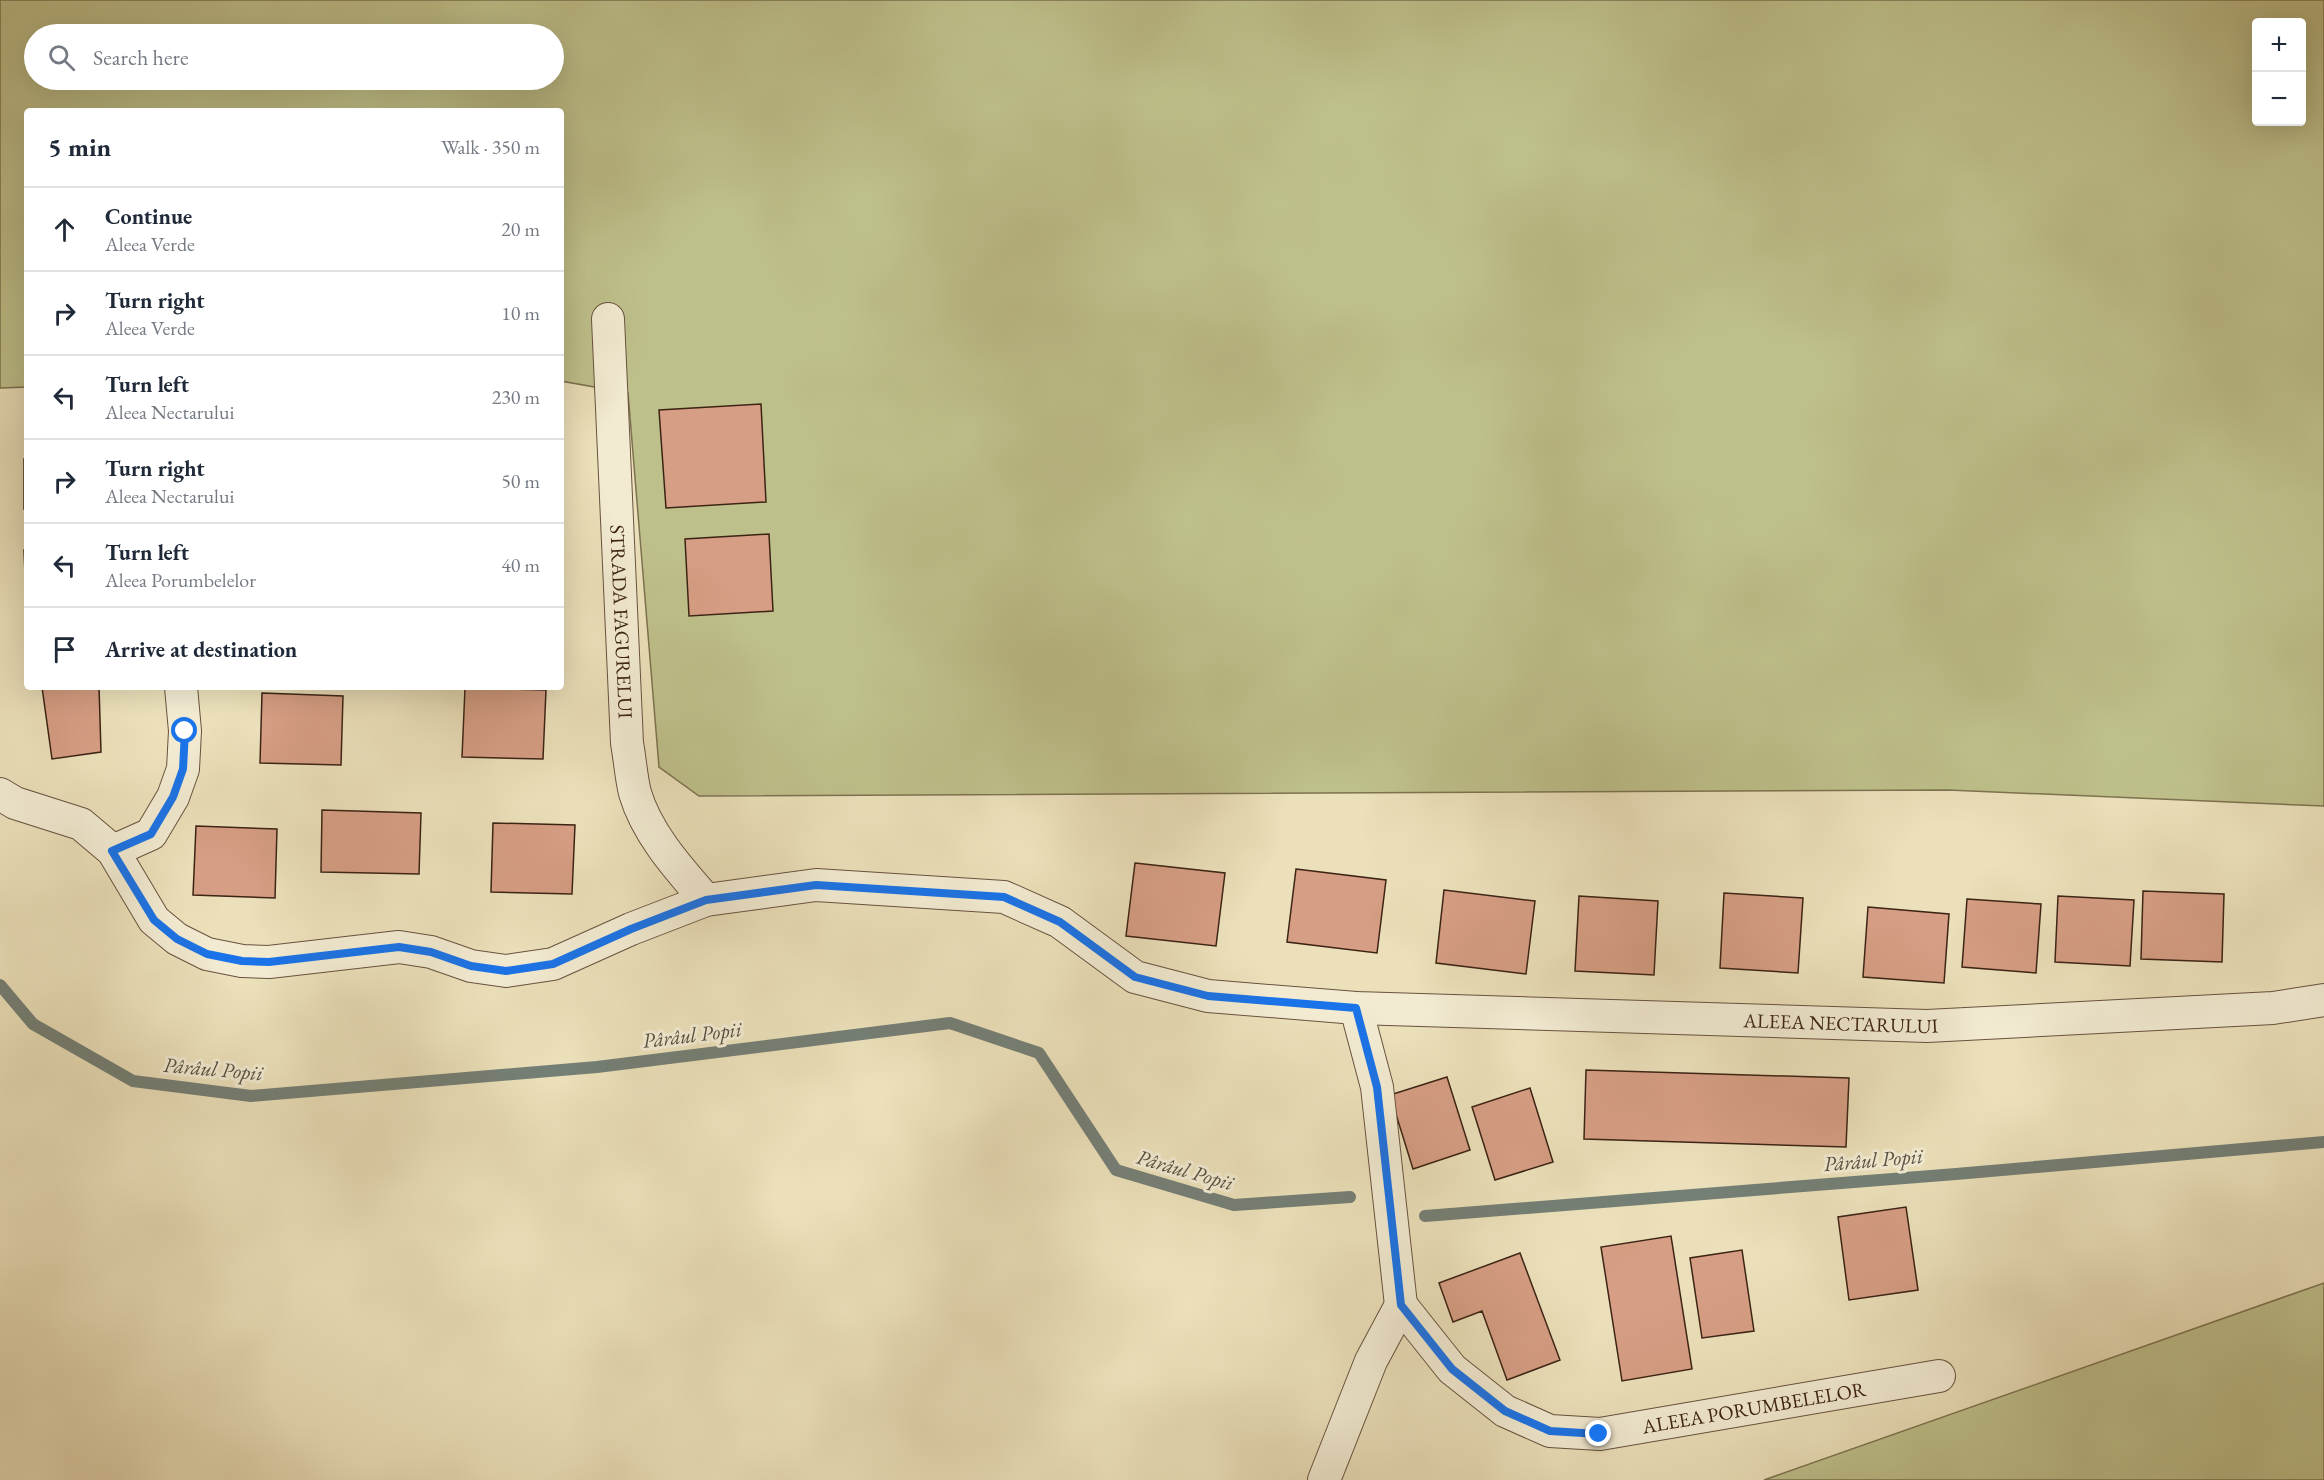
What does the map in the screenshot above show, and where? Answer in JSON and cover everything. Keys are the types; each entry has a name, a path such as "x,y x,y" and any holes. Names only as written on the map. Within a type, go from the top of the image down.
{"street":[{"name":"STRADA FAGURELUI","path":"608,319 627,743 635,794 653,832 676,866 706,900"},
{"path":"112,851 151,834 173,797 183,769 185,731 181,690"},
{"name":"ALEEA NECTARULUI","path":"0,794 15,803 81,824 112,851 154,920 177,939 207,954 242,961 269,962 399,947 431,952 471,966 506,971 553,964 631,929 706,900 816,885 1004,897 1060,922 1135,977 1208,996 1356,1008 1927,1026 2273,1008 2324,1000"},
{"path":"1324,1480 1371,1360 1401,1305 1377,1087 1356,1008"},
{"name":"ALEEA PORUMBELELOR","path":"1401,1305 1452,1369 1505,1411 1550,1431 1599,1434 1939,1376"}],"green space":[{"path":"0,0 2324,0 2324,806 1948,790 699,796 659,767 628,393 564,382 564,108 24,108 24,387 0,388"},
{"path":"2324,1283 2324,1480 1764,1480"}],"building":[{"path":"761,404 766,502 666,508 659,410"},
{"path":"769,534 773,611 689,616 685,539"},
{"path":"42,690 99,690 101,752 52,759"},
{"path":"465,690 546,690 543,759 462,757"},
{"path":"262,693 343,696 341,765 260,763"},
{"path":"322,810 421,813 419,874 321,872"},
{"path":"493,823 575,825 572,894 491,892"},
{"path":"196,826 277,829 275,898 193,895"},
{"path":"1135,863 1225,873 1216,946 1126,936"},
{"path":"1296,869 1386,880 1377,953 1287,942"},
{"path":"1444,890 1535,901 1526,974 1436,963"},
{"path":"2143,891 2224,894 2222,962 2141,959"},
{"path":"1724,893 1803,898 1798,973 1720,968"},
{"path":"1579,896 1658,901 1654,975 1575,971"},
{"path":"2058,896 2134,900 2130,966 2055,962"},
{"path":"1967,899 2041,904 2036,973 1962,967"},
{"path":"1868,907 1949,914 1944,983 1863,977"},
{"path":"1586,1070 1849,1078 1846,1147 1584,1139"},
{"path":"1447,1077 1470,1150 1413,1169 1390,1095"},
{"path":"1530,1088 1553,1162 1495,1180 1472,1107"},
{"path":"1906,1207 1918,1290 1849,1300 1838,1217"},
{"path":"1671,1236 1692,1369 1622,1381 1601,1247"},
{"path":"1742,1250 1754,1331 1702,1338 1690,1258"},
{"path":"1520,1253 1560,1360 1507,1380 1482,1311 1453,1322 1439,1283"}],"waterway":[{"name":"Pârâul Popii","path":"0,985 33,1024 133,1081 251,1096 597,1067 950,1023 1039,1053 1116,1170 1234,1205 1350,1197"},
{"name":"Pârâul Popii","path":"1425,1216 2324,1142"}],"route":[{"path":"185,731 183,769 173,797 151,834 112,851 154,920 177,939 207,954 242,961 269,962 399,947 431,952 471,966 506,971 553,964 631,929 706,900 816,885 1004,897 1060,922 1135,977 1208,996 1356,1008 1377,1087 1401,1305 1452,1369 1505,1411 1550,1431 1599,1434"}]}
